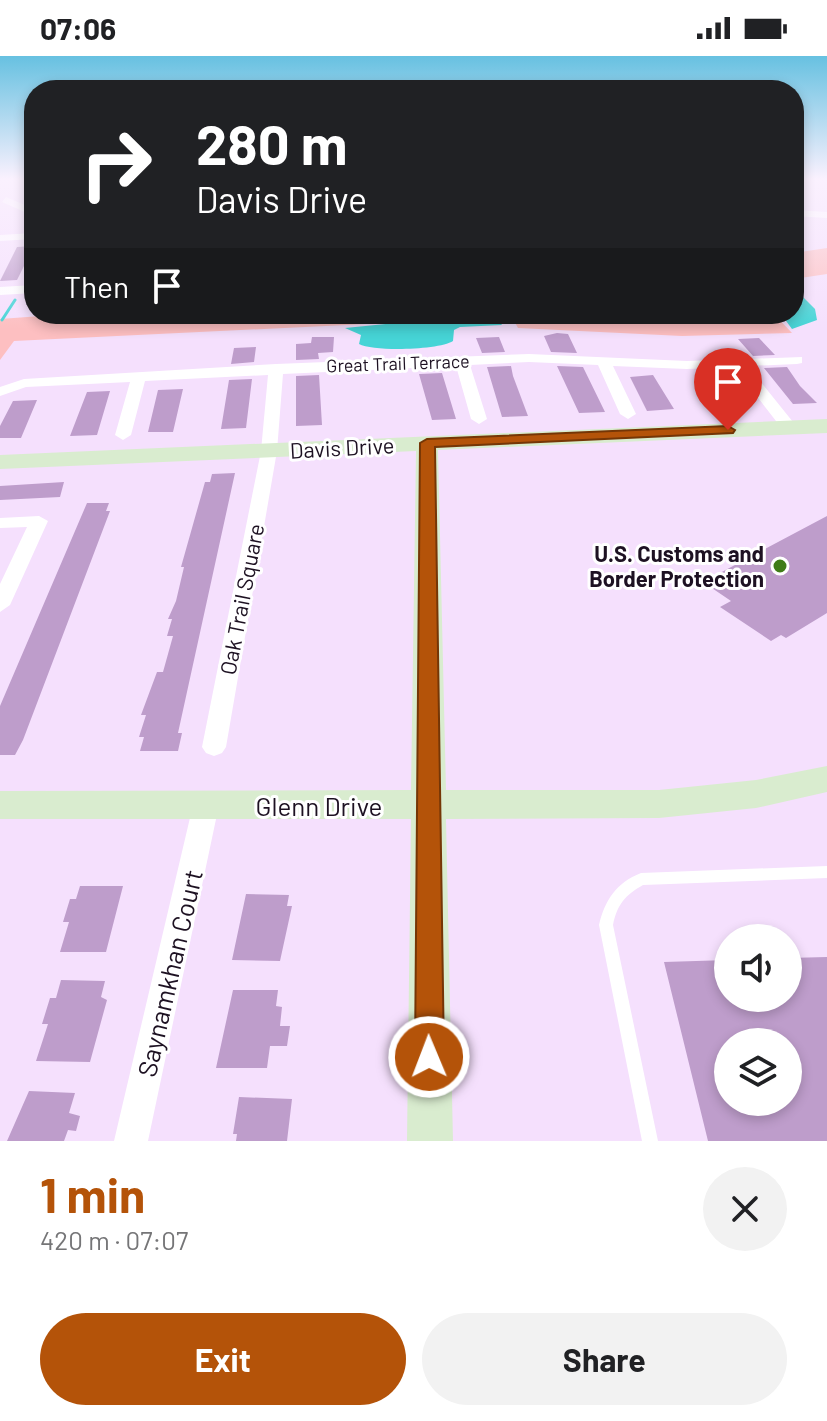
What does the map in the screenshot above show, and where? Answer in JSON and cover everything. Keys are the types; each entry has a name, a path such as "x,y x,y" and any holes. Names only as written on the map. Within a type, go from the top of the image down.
{"street":[{"path":"0,238 24,237"},
{"path":"0,291 24,290"},
{"name":"Great Trail Terrace","path":"0,392 24,383 276,368 462,361 738,363 797,360"},
{"path":"462,361 479,419"},
{"path":"605,361 606,370 628,414"},
{"path":"738,363 789,427"},
{"name":"Oak Trail Square","path":"214,747 269,451 276,368"},
{"path":"123,435 139,376"},
{"name":"Davis Drive","path":"0,462 827,426"},
{"path":"427,443 430,1141"},
{"path":"0,523 39,521 0,605"},
{"name":"Glenn Drive","path":"0,805 659,804 756,794 827,779"},
{"name":"Saynamkhan Court","path":"131,1141 206,805"}],"lane":[{"path":"650,1141 606,925 611,901 623,888 641,879 827,872"}],"shaded area":[{"path":"827,248 827,274 804,277 804,251"},
{"path":"804,298 815,309 817,320 792,329 788,324 804,324"},
{"path":"24,317 24,324 367,324 14,341 0,360 0,319"},
{"path":"386,324 502,325 460,327 454,330 453,341 446,344 392,349 359,344 361,335 345,328"},
{"path":"516,324 783,324 792,333 682,336 518,328"}],"building":[{"path":"17,247 24,247 24,266 17,280 0,281"},
{"path":"568,334 577,353 551,352 544,336"},
{"path":"312,337 334,337 333,352 318,353 319,359 296,360 296,344 311,343"},
{"path":"499,337 505,352 482,353 476,338"},
{"path":"759,338 775,355 753,356 738,339"},
{"path":"256,347 254,362 231,364 234,348"},
{"path":"511,366 528,416 502,417 487,367"},
{"path":"557,366 583,367 605,412 579,413"},
{"path":"787,367 817,403 793,404 764,368"},
{"path":"720,371 749,407 724,408 697,372"},
{"path":"442,373 456,419 432,420 419,374"},
{"path":"319,375 322,425 296,426 296,376"},
{"path":"653,375 674,409 647,411 630,377"},
{"path":"252,379 246,428 221,429 229,380"},
{"path":"183,389 173,432 148,432 158,390"},
{"path":"110,391 97,435 70,436 87,392"},
{"path":"37,400 21,438 0,438 0,426 13,401"},
{"path":"235,473 178,733 182,733 178,751 140,751 144,737 139,737 146,715 141,715 157,672 163,672 173,636 167,636 172,619 168,619 176,601 184,567 181,567 205,482 210,482 212,474"},
{"path":"64,482 60,497 0,500 0,486"},
{"path":"87,503 109,503 106,511 110,511 23,740 15,755 0,755 0,706"},
{"name":"U.S. Customs and Border Protection","path":"827,516 827,613 786,638 781,635 771,641 720,607 731,601 703,582"},
{"path":"80,886 123,886 106,952 60,952 69,922 63,922 70,899 76,899"},
{"path":"246,894 289,895 287,906 292,906 280,961 232,960"},
{"path":"827,957 827,1141 708,1141 664,962 714,960 714,1012 802,1012 802,958"},
{"path":"61,980 105,981 101,997 107,1000 90,1062 36,1061 48,1024 42,1024 50,998 56,998"},
{"path":"233,990 278,990 276,1006 282,1007 280,1026 290,1026 287,1046 270,1046 267,1068 216,1068"},
{"path":"29,1091 75,1093 69,1113 80,1116 76,1131 68,1130 64,1141 7,1141"},
{"path":"239,1097 292,1099 287,1141 236,1141 237,1134 233,1134"}],"waterway":[{"path":"2,320 15,300"}],"place":[{"name":"U.S. Customs and Border Protection","path":"780,566"}],"route":[{"path":"429,1057 427,443 728,430"}]}
